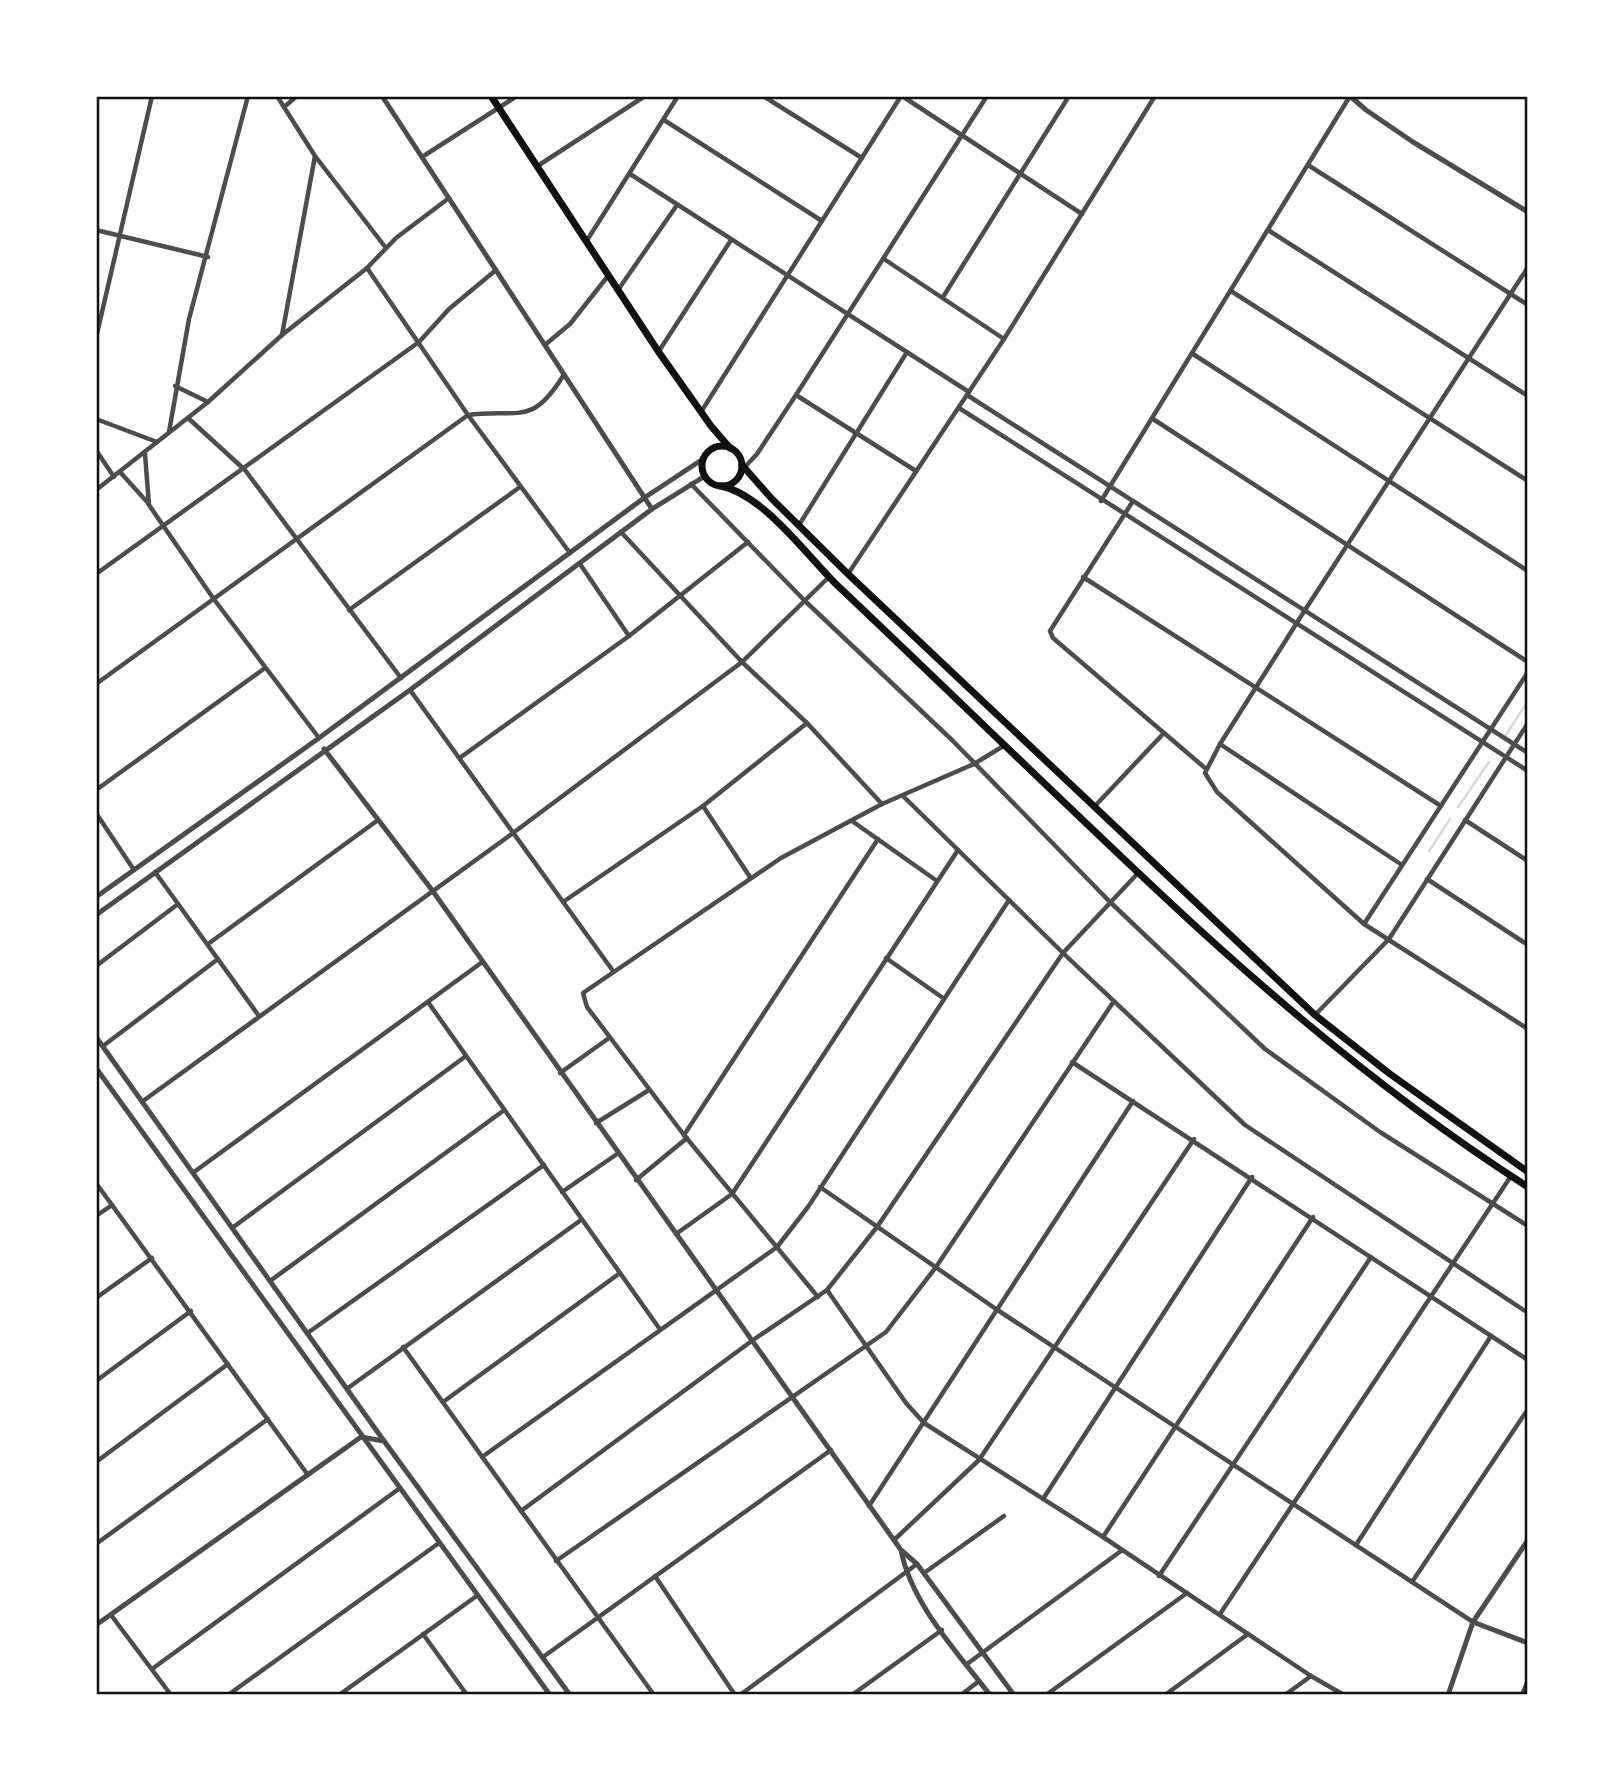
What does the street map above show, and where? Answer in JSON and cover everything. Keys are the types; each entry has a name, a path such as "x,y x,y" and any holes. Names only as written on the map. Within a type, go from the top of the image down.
{"main road":[{"path":"491,96 586,243 701,412 739,456 742,468 848,574 1315,1014 1390,1074 1528,1172"},
{"path":"730,447 711,449 703,459 705,477 749,497 829,577 1139,872 1347,1056 1528,1187"},
{"path":"721,486 731,483 742,468"}],"street":[{"path":"96,338 152,96"},
{"path":"169,432 175,386 248,96"},
{"path":"277,96 315,156 386,248"},
{"path":"284,107 297,96"},
{"path":"382,96 652,509"},
{"path":"422,157 517,96"},
{"path":"536,167 645,96"},
{"path":"586,243 678,96"},
{"path":"763,96 862,158"},
{"path":"701,412 902,96 1082,214"},
{"path":"742,468 757,454 796,395 987,96"},
{"path":"943,297 1069,96"},
{"path":"848,574 1004,339 1155,96"},
{"path":"1101,501 1350,96 1375,117 1528,212"},
{"path":"664,120 822,220"},
{"path":"282,335 315,156"},
{"path":"1308,165 1528,305"},
{"path":"630,174 1111,487 1528,753"},
{"path":"96,490 208,402 282,335 367,268 386,248 449,198"},
{"path":"618,291 677,205"},
{"path":"96,230 208,257"},
{"path":"1268,230 1528,396"},
{"path":"659,351 731,240"},
{"path":"884,259 1004,339"},
{"path":"1528,267 1205,768 1206,779 1217,792 1364,924 1528,1029"},
{"path":"367,268 468,415 571,554"},
{"path":"96,574 419,342 449,309 496,271"},
{"path":"546,344 570,324 608,276"},
{"path":"1231,291 1528,481"},
{"path":"799,526 907,352"},
{"path":"1193,354 1528,571"},
{"path":"96,684 468,415 523,414 549,396 564,376"},
{"path":"175,386 208,402"},
{"path":"796,395 916,471"},
{"path":"959,408 1295,625 1528,771"},
{"path":"188,418 244,470 401,678"},
{"path":"96,419 157,442"},
{"path":"1153,419 1528,662"},
{"path":"96,450 114,477"},
{"path":"145,453 149,505"},
{"path":"96,897 319,738 644,498 703,459"},
{"path":"120,472 149,505 212,598 319,738"},
{"path":"96,915 310,759 410,690 621,531 691,483 705,477"},
{"path":"691,483 805,601 974,764 1109,901 1285,1065 1380,1132 1528,1226"},
{"path":"349,610 520,487"},
{"path":"1133,501 1050,631 1052,638 1205,768"},
{"path":"621,531 742,662 807,723 882,804"},
{"path":"461,757 629,636 748,542"},
{"path":"580,564 629,636"},
{"path":"143,1101 742,662 829,577"},
{"path":"1083,577 1441,806"},
{"path":"96,790 265,668"},
{"path":"1364,924 1528,672"},
{"path":"410,690 461,757 613,971"},
{"path":"564,902 703,806 807,723"},
{"path":"1315,1014 1388,939 1528,723"},
{"path":"1095,806 1163,734"},
{"path":"818,1297 685,1137 609,1038 583,996 587,989 750,877 882,804 904,797 974,764 1005,744"},
{"path":"1220,744 1402,865"},
{"path":"302,749 310,759"},
{"path":"324,749 432,891 901,1550 917,1564 1014,1695"},
{"path":"904,797 1244,1125 1528,1313"},
{"path":"703,806 750,877"},
{"path":"96,813 134,871"},
{"path":"208,944 378,820"},
{"path":"1465,820 1528,861"},
{"path":"852,821 937,881"},
{"path":"636,1180 685,1137 878,839"},
{"path":"676,1234 732,1194 958,850"},
{"path":"155,872 260,1016"},
{"path":"521,1511 753,1340 827,1290 877,1227 1063,953 1139,872"},
{"path":"1427,879 1528,945"},
{"path":"482,1457 776,1247 820,1187 1009,900"},
{"path":"96,966 178,904"},
{"path":"886,958 943,998"},
{"path":"103,1046 218,959"},
{"path":"194,1172 481,963"},
{"path":"556,1560 867,1347 902,1315 1114,1000"},
{"path":"428,1002 659,1328"},
{"path":"96,1037 309,1332 384,1441 570,1695"},
{"path":"560,1073 609,1038"},
{"path":"232,1228 466,1056"},
{"path":"1071,1062 1194,1139 1528,1360"},
{"path":"96,1068 550,1695"},
{"path":"596,1124 649,1090"},
{"path":"869,1506 1133,1101"},
{"path":"270,1281 503,1111"},
{"path":"894,1540 979,1460 1194,1139"},
{"path":"562,1192 617,1154"},
{"path":"309,1332 544,1166"},
{"path":"1220,1614 1296,1504 1511,1176"},
{"path":"1042,1499 1252,1177"},
{"path":"96,1183 309,1476"},
{"path":"820,1187 996,1309 1474,1622 1528,1643"},
{"path":"96,1216 112,1205"},
{"path":"1103,1537 1312,1217"},
{"path":"348,1388 581,1220"},
{"path":"1159,1576 1371,1257"},
{"path":"96,1298 152,1258"},
{"path":"443,1402 620,1273"},
{"path":"827,1290 923,1423 1344,1695"},
{"path":"96,1381 191,1311"},
{"path":"1356,1545 1490,1336"},
{"path":"403,1347 654,1695"},
{"path":"96,1462 228,1364"},
{"path":"1412,1582 1528,1409"},
{"path":"96,1544 268,1419"},
{"path":"96,1625 361,1437 384,1441"},
{"path":"543,1657 831,1450"},
{"path":"152,1669 400,1488"},
{"path":"417,1512 431,1502"},
{"path":"924,1573 1004,1516"},
{"path":"1448,1695 1474,1622 1528,1540"},
{"path":"228,1695 439,1543"},
{"path":"901,1550 905,1572 942,1630 990,1695"},
{"path":"967,1664 1121,1551"},
{"path":"655,1576 738,1695 917,1564"},
{"path":"1046,1695 1186,1593"},
{"path":"339,1695 478,1595"},
{"path":"111,1615 171,1695"},
{"path":"852,1695 942,1630"},
{"path":"424,1634 467,1695"},
{"path":"1165,1695 1248,1634"},
{"path":"542,1684 556,1675"},
{"path":"1285,1695 1311,1676"},
{"path":"1522,1695 1528,1680"},
{"path":"961,1695 979,1681"}],"waterway":[{"path":"1506,735 1528,701"},
{"path":"1458,807 1489,762"},
{"path":"1429,851 1450,819"}]}
